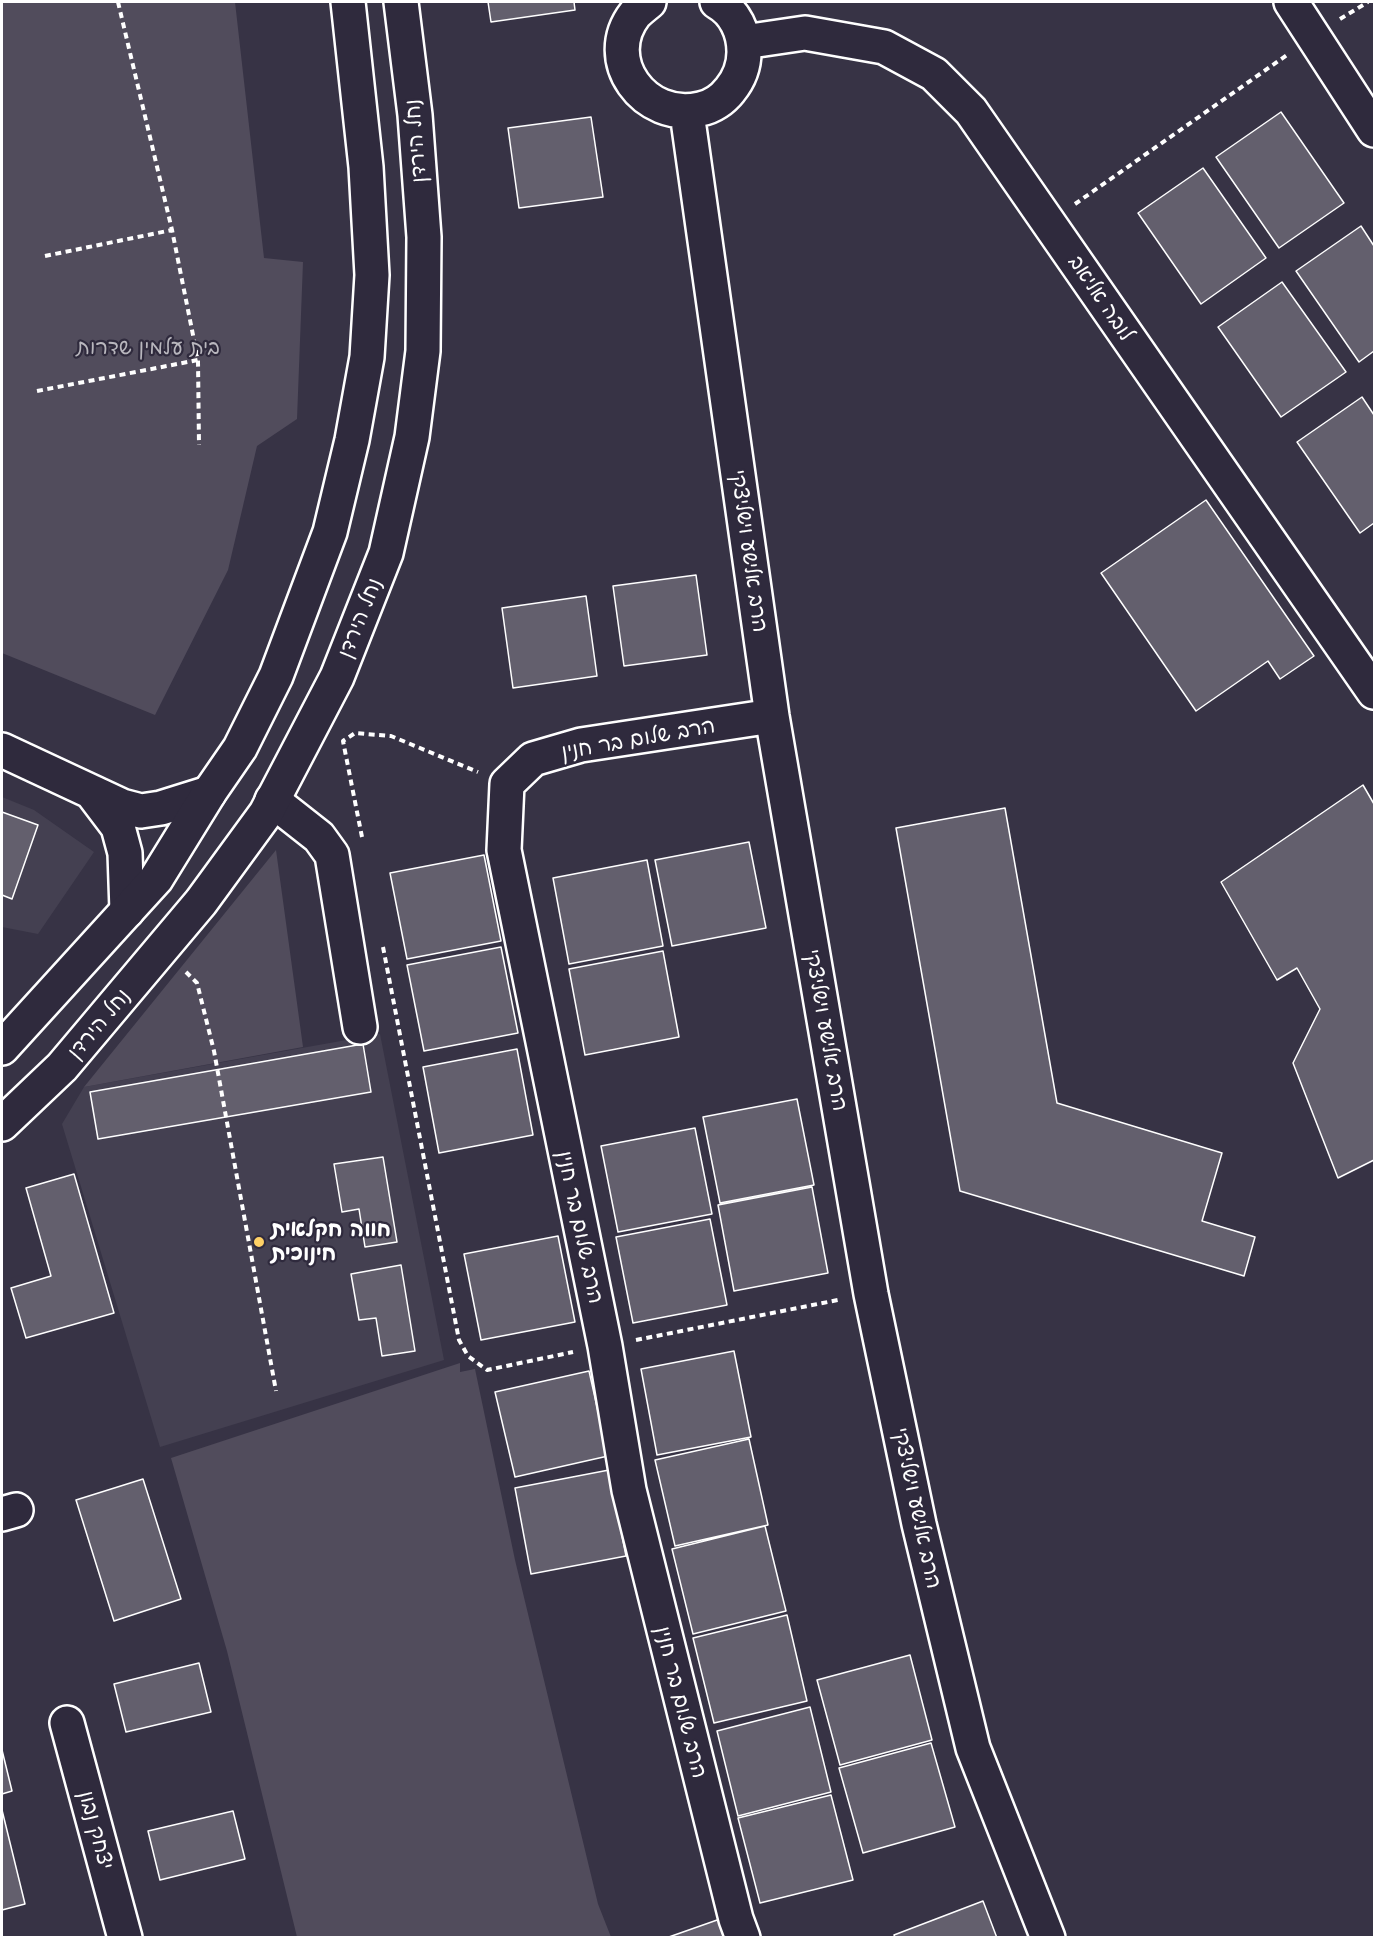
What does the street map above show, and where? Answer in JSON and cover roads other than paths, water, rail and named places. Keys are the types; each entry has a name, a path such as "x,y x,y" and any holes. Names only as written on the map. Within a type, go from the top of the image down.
{"street":[{"path":"2,1048 156,879 209,793 240,748 276,676 330,532 352,440 367,357 372,275 366,167 348,2"},
{"name":"נחל הירדן","path":"2,1124 62,1067 201,902 266,813 337,677 386,553 412,437 423,351 424,237 415,115 401,2"},
{"path":"649,2 634,15 625,34 623,54 627,75 639,93 656,106 676,112 707,108 725,96 738,80 744,59 744,42 737,22 724,5 717,2"},
{"path":"1291,2 1374,130"},
{"name":"לובה אליאב","path":"744,42 805,33 884,47 934,74 971,111 1374,692"},
{"name":"הרב אלישע וישליצקי","path":"687,112 772,716 871,1294 919,1524 973,1748 1046,1935"},
{"name":"הרב שלום בר חנין","path":"744,1938 736,1919 628,1490 605,1346 504,850 507,784 533,759 581,745 772,716"},
{"path":"2,750 122,806 141,811 167,807 209,793"},
{"path":"92,792 118,827 125,853 127,911"},
{"path":"272,800 319,837 332,855 360,1027"},
{"name":"יצחק נבון","path":"67,1723 125,1938"}],"place":[{"name":"חווה חקלאית חינוכית","path":"259,1242"}],"park label":[{"name":"בית עלמין שדרות","path":"148,348"}]}
